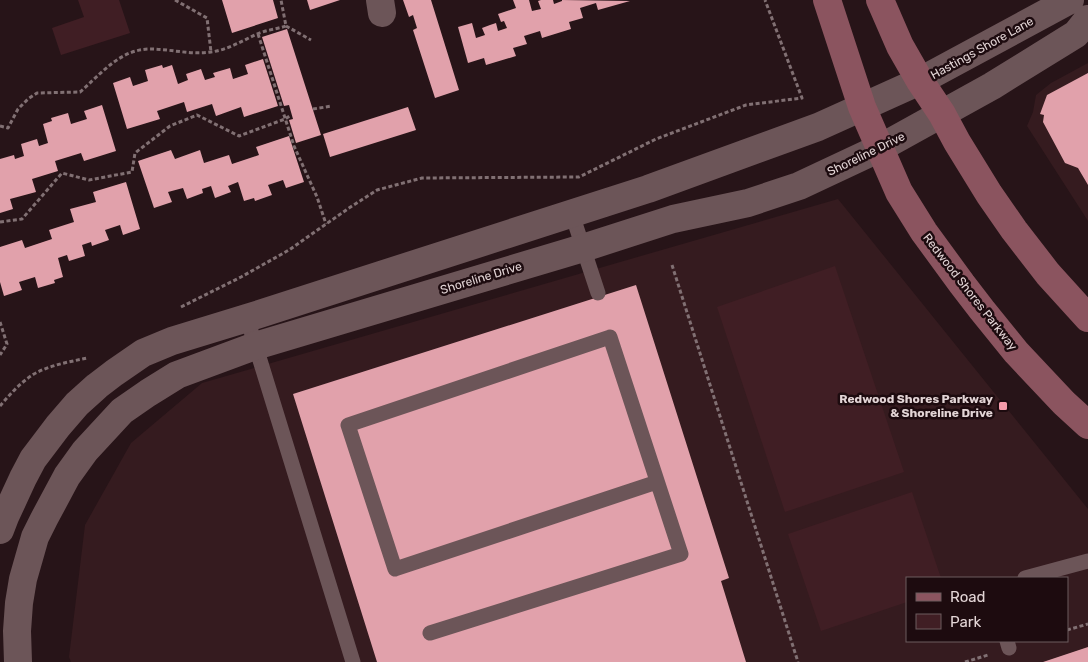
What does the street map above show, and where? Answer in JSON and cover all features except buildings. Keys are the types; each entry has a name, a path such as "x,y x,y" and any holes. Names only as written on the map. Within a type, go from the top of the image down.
{"main road":[{"name":"Redwood Shores Parkway","path":"827,0 862,107 899,192 924,232 962,284 1016,352 1064,403 1088,425"},
{"path":"880,0 900,46 989,194 1048,274 1088,318"}],"street":[{"name":"Hastings Shore Lane","path":"920,81 1070,0"},
{"name":"Shoreline Drive","path":"18,662 17,631 19,603 29,556 53,499 85,451 122,411 148,392 177,375 255,346 583,248 673,219 748,203 799,186 880,148 992,86 1076,34 1088,19"},
{"path":"0,530 33,459 58,426 97,386 143,353 172,341 648,189 818,127 920,81"}],"lane":[{"path":"572,214 598,293"},
{"path":"246,318 353,662"},
{"path":"430,633 681,554 610,338 348,425 395,569 657,482"},
{"path":"1029,577 1088,561"}],"path":[{"path":"175,0 207,18 211,52"},
{"path":"281,0 286,26"},
{"path":"180,308 249,273 288,250 377,190 422,178 579,177 656,139 746,105 802,98 765,0"},
{"path":"0,126 8,128 18,109 37,93 80,92 112,62 136,50 211,52 230,48 258,34 286,26 312,40"},
{"path":"258,34 294,146 317,197 326,224"},
{"path":"313,109 332,106"},
{"path":"0,222 22,219 62,173 89,180 132,172 135,153 170,126 197,115 239,136 291,115"},
{"path":"672,265 798,662"},
{"path":"0,322 7,344 0,355"},
{"path":"0,406 12,391 34,374 59,364 87,358"},
{"path":"1068,630 1088,624"}],"shaded area":[{"path":"1088,63 1088,221 1027,126 1033,112 1036,95 1051,83"},
{"path":"838,199 1088,509 1088,662 71,662 69,657 85,525 131,443 202,383"}],"green space":[{"path":"78,0 119,0 130,33 61,55 52,28 84,17"},
{"path":"835,266 904,472 785,512 717,307"},
{"path":"912,492 941,577 906,577 906,602 821,631 788,534"}],"place":[{"name":"Redwood Shores Parkway & Shoreline Drive","path":"1003,406"}]}
